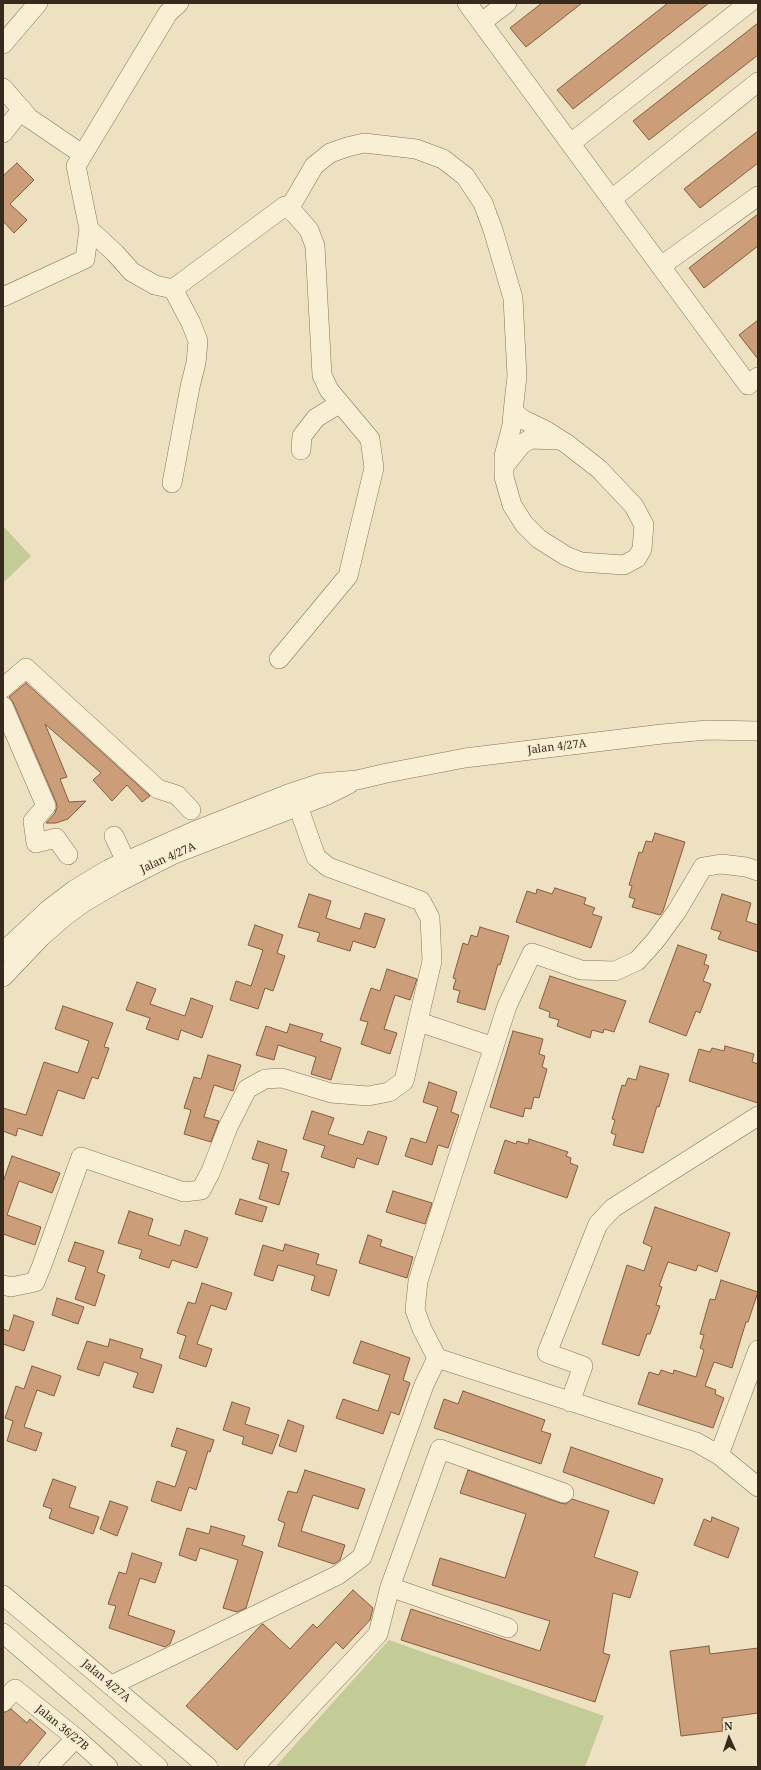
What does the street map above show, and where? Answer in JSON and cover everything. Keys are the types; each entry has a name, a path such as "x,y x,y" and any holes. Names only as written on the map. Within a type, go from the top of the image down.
{"street":[{"path":"3,44 38,3"},
{"path":"3,297 85,259 89,229 76,166 168,13 179,3"},
{"path":"467,3 748,385 758,377"},
{"path":"482,22 507,3"},
{"path":"571,143 749,3"},
{"path":"612,199 758,82"},
{"path":"3,88 30,118 82,154"},
{"path":"3,133 22,109"},
{"path":"289,209 314,166 330,153 364,143 416,149 443,159 465,176 483,203 493,230 512,298 517,376 513,412 512,425 504,456 504,476 512,505 524,524 539,539 566,556 581,562 624,565 637,558 642,549 644,525 634,506 599,469 545,430 524,420 513,412"},
{"path":"661,266 758,196"},
{"path":"89,229 115,253 132,272 155,285 173,289 285,206 309,230 315,246 322,375 329,390 370,439 374,468 348,576 280,659"},
{"path":"172,483 196,363 198,342 191,323 173,289"},
{"path":"301,450 302,436 316,418 334,407 338,401"},
{"path":"504,467 521,445 530,439 560,440"},
{"path":"3,688 26,668 158,789 177,795 191,810"},
{"path":"3,706 46,806 33,821 36,843 56,838 68,855"},
{"name":"Jalan 4/27A","path":"3,977 41,937 64,917 129,868 183,836 288,794 321,783 357,780 465,758 564,746 684,732 730,730 758,731"},
{"name":"Jalan 4/27A","path":"3,952 29,926 74,890 129,868 172,855 325,796 357,780"},
{"path":"3,1285 11,1287 35,1282 81,1157 184,1192 201,1190 211,1171 228,1127 247,1089 264,1079 282,1078 331,1093 368,1096 389,1092 404,1081 419,1022 432,961 430,918 421,901 328,867 316,857 298,806"},
{"path":"114,836 129,868"},
{"path":"758,871 746,867 721,864 703,867 677,911 655,941 637,961 614,971 581,970 532,953 507,1006 418,1281 415,1310 422,1329 437,1358 696,1442 719,1455 758,1487"},
{"path":"419,1022 494,1047"},
{"path":"570,1402 583,1366 547,1353 598,1224 613,1208 758,1116"},
{"path":"719,1455 758,1350"},
{"path":"112,1685 338,1575 362,1557 424,1385 437,1358"},
{"path":"254,1767 378,1634 390,1587 440,1449 564,1493"},
{"path":"390,1587 508,1628"},
{"name":"Jalan 4/27A","path":"3,1596 112,1685 208,1767"},
{"path":"3,1633 158,1767"},
{"name":"Jalan 36/27B","path":"9,1695 76,1738 108,1767"},
{"path":"48,1767 76,1738"}],"green space":[{"path":"3,526 31,556 3,583"},
{"path":"389,1640 604,1716 585,1767 275,1767"}],"building":[{"path":"542,3 582,3 526,47 510,28"},
{"path":"668,3 709,3 573,109 557,90"},
{"path":"758,23 758,55 649,140 633,121"},
{"path":"758,131 758,163 700,208 684,189"},
{"path":"17,163 34,180 10,204 27,220 14,233 3,221 3,176"},
{"path":"758,214 758,246 704,288 689,268"},
{"path":"758,320 758,359 739,335"},
{"path":"26,683 150,796 142,802 127,785 112,801 93,780 101,773 45,724 67,777 60,779 69,802 86,801 68,819 56,823 46,823 55,813 57,807 56,802 13,702 9,697"},
{"path":"655,833 685,842 663,911 660,915 632,907 635,899 629,897 632,886 629,885 639,852 642,853 646,841 652,842"},
{"path":"555,888 586,898 584,904 595,908 592,914 602,917 591,948 516,922 527,891 536,894 537,889 552,894"},
{"path":"309,894 331,901 326,918 360,929 365,913 385,919 375,948 353,941 350,951 317,941 320,933 298,927"},
{"path":"722,894 751,903 746,921 758,925 758,952 718,939 721,932 711,929"},
{"path":"255,925 283,935 277,953 285,956 273,991 265,988 258,1009 230,1000 236,981 251,986 263,950 248,945"},
{"path":"480,927 509,936 500,965 498,964 485,1010 457,1002 460,991 453,989 456,979 453,978 463,943 468,945 471,935 477,937"},
{"path":"678,945 707,955 704,964 709,966 703,981 711,984 700,1013 696,1011 686,1036 649,1022"},
{"path":"387,969 417,979 410,1000 395,995 384,1029 397,1033 390,1054 361,1044 368,1022 360,1020 371,988 380,991"},
{"path":"550,976 626,1001 614,1032 604,1029 603,1033 592,1030 590,1038 557,1026 559,1020 549,1017 550,1012 539,1008"},
{"path":"137,982 156,989 150,1004 185,1016 191,998 213,1006 202,1038 181,1030 178,1040 146,1029 150,1018 126,1010"},
{"path":"63,1006 113,1023 104,1047 109,1048 98,1079 92,1077 84,1099 58,1090 42,1136 18,1128 16,1136 3,1131 3,1108 26,1115 44,1062 78,1073 89,1041 55,1029"},
{"path":"290,1024 323,1034 320,1041 341,1048 331,1080 311,1074 316,1057 278,1045 274,1060 256,1055 266,1026 287,1033"},
{"path":"513,1031 543,1039 539,1054 545,1056 542,1067 547,1069 539,1098 534,1097 531,1109 525,1108 523,1117 490,1107"},
{"path":"725,1046 754,1054 752,1062 758,1064 758,1103 689,1081 699,1049 710,1052 712,1048 724,1051"},
{"path":"208,1055 241,1065 233,1091 214,1085 204,1117 219,1121 211,1142 184,1134 191,1110 184,1108 194,1077 201,1079"},
{"path":"640,1066 669,1074 659,1107 657,1106 643,1153 613,1145 616,1135 611,1133 615,1120 612,1119 622,1085 625,1086 628,1078 636,1080"},
{"path":"429,1082 457,1092 451,1112 459,1115 448,1148 438,1145 432,1165 405,1156 411,1138 426,1143 438,1107 423,1102"},
{"path":"312,1111 334,1118 328,1134 363,1145 368,1131 387,1137 378,1165 357,1158 354,1168 321,1157 325,1146 303,1139"},
{"path":"529,1139 568,1152 566,1156 571,1158 570,1163 578,1166 567,1198 494,1173 505,1140 516,1144 517,1141 528,1144"},
{"path":"258,1141 287,1150 281,1171 289,1173 279,1205 259,1199 269,1164 252,1159"},
{"path":"12,1156 60,1173 52,1193 19,1181 7,1215 41,1227 35,1245 3,1234 3,1182"},
{"path":"393,1191 432,1203 425,1224 386,1212"},
{"path":"240,1199 267,1207 262,1222 235,1214"},
{"path":"655,1207 730,1233 717,1272 698,1265 696,1271 668,1262 659,1286 662,1287 656,1305 660,1306 650,1334 647,1334 639,1356 602,1344 627,1265 644,1271 652,1247 643,1243"},
{"path":"129,1211 153,1219 148,1235 180,1246 185,1230 208,1238 197,1268 172,1260 169,1268 139,1258 142,1250 118,1243"},
{"path":"368,1235 382,1240 380,1246 413,1257 407,1278 359,1263"},
{"path":"75,1242 104,1251 97,1272 105,1275 95,1306 75,1299 86,1267 68,1261"},
{"path":"285,1244 319,1254 316,1264 337,1270 329,1296 311,1290 315,1276 278,1265 273,1281 254,1275 263,1245 283,1251"},
{"path":"721,1280 758,1292 748,1322 746,1322 732,1368 714,1362 705,1386 716,1390 715,1394 724,1398 713,1428 638,1404 649,1372 659,1375 661,1370 673,1374 674,1370 696,1377 704,1350 700,1348 704,1335 700,1334 710,1299 715,1300"},
{"path":"202,1283 232,1293 226,1310 211,1305 197,1344 212,1349 206,1367 179,1358 186,1336 177,1333 188,1302 195,1304"},
{"path":"57,1298 84,1307 78,1324 52,1315"},
{"path":"14,1315 34,1322 24,1351 3,1344 3,1329 9,1331"},
{"path":"110,1339 143,1349 140,1358 162,1365 153,1393 133,1387 138,1373 104,1362 99,1376 77,1369 87,1341 108,1347"},
{"path":"361,1341 410,1358 403,1380 410,1383 399,1415 391,1412 383,1434 336,1418 343,1399 378,1411 390,1375 353,1363"},
{"path":"32,1366 61,1376 54,1396 37,1390 24,1427 42,1433 36,1451 7,1441 13,1421 5,1418 16,1386 24,1389"},
{"path":"463,1391 545,1420 541,1431 551,1434 541,1464 434,1428 444,1399 458,1404"},
{"path":"232,1402 250,1408 245,1424 279,1435 272,1454 242,1444 244,1437 223,1430"},
{"path":"288,1420 304,1426 296,1452 279,1446"},
{"path":"177,1428 214,1440 210,1452 208,1451 196,1490 189,1487 181,1511 151,1501 157,1481 175,1487 187,1451 171,1446"},
{"path":"571,1447 663,1479 654,1504 563,1472"},
{"path":"305,1470 365,1489 358,1509 313,1495 301,1531 345,1545 340,1560 334,1564 278,1546 285,1523 278,1520 288,1491 297,1493"},
{"path":"468,1470 560,1503 566,1504 572,1499 609,1511 594,1557 638,1572 630,1598 613,1593 603,1653 610,1655 595,1702 401,1640 411,1609 540,1651 550,1621 432,1585 440,1558 505,1578 526,1514 460,1493"},
{"path":"53,1479 76,1487 69,1507 99,1517 93,1534 49,1518 52,1509 43,1506"},
{"path":"110,1501 128,1507 117,1536 100,1529"},
{"path":"712,1517 739,1528 728,1558 694,1545 704,1519 711,1522"},
{"path":"211,1526 245,1536 242,1545 263,1552 246,1608 237,1612 223,1608 238,1560 200,1548 196,1561 179,1555 187,1528 209,1534"},
{"path":"132,1553 162,1563 155,1583 140,1578 128,1615 175,1631 170,1644 165,1647 109,1628 116,1606 108,1604 119,1572 126,1574"},
{"path":"353,1590 373,1608 370,1620 343,1649 336,1642 237,1750 186,1706 262,1624 290,1649 313,1624 317,1628"},
{"path":"709,1646 710,1654 758,1648 758,1713 722,1718 723,1731 681,1736 670,1651"},
{"path":"11,1709 27,1723 30,1719 46,1733 18,1767 3,1767 3,1713"}]}
